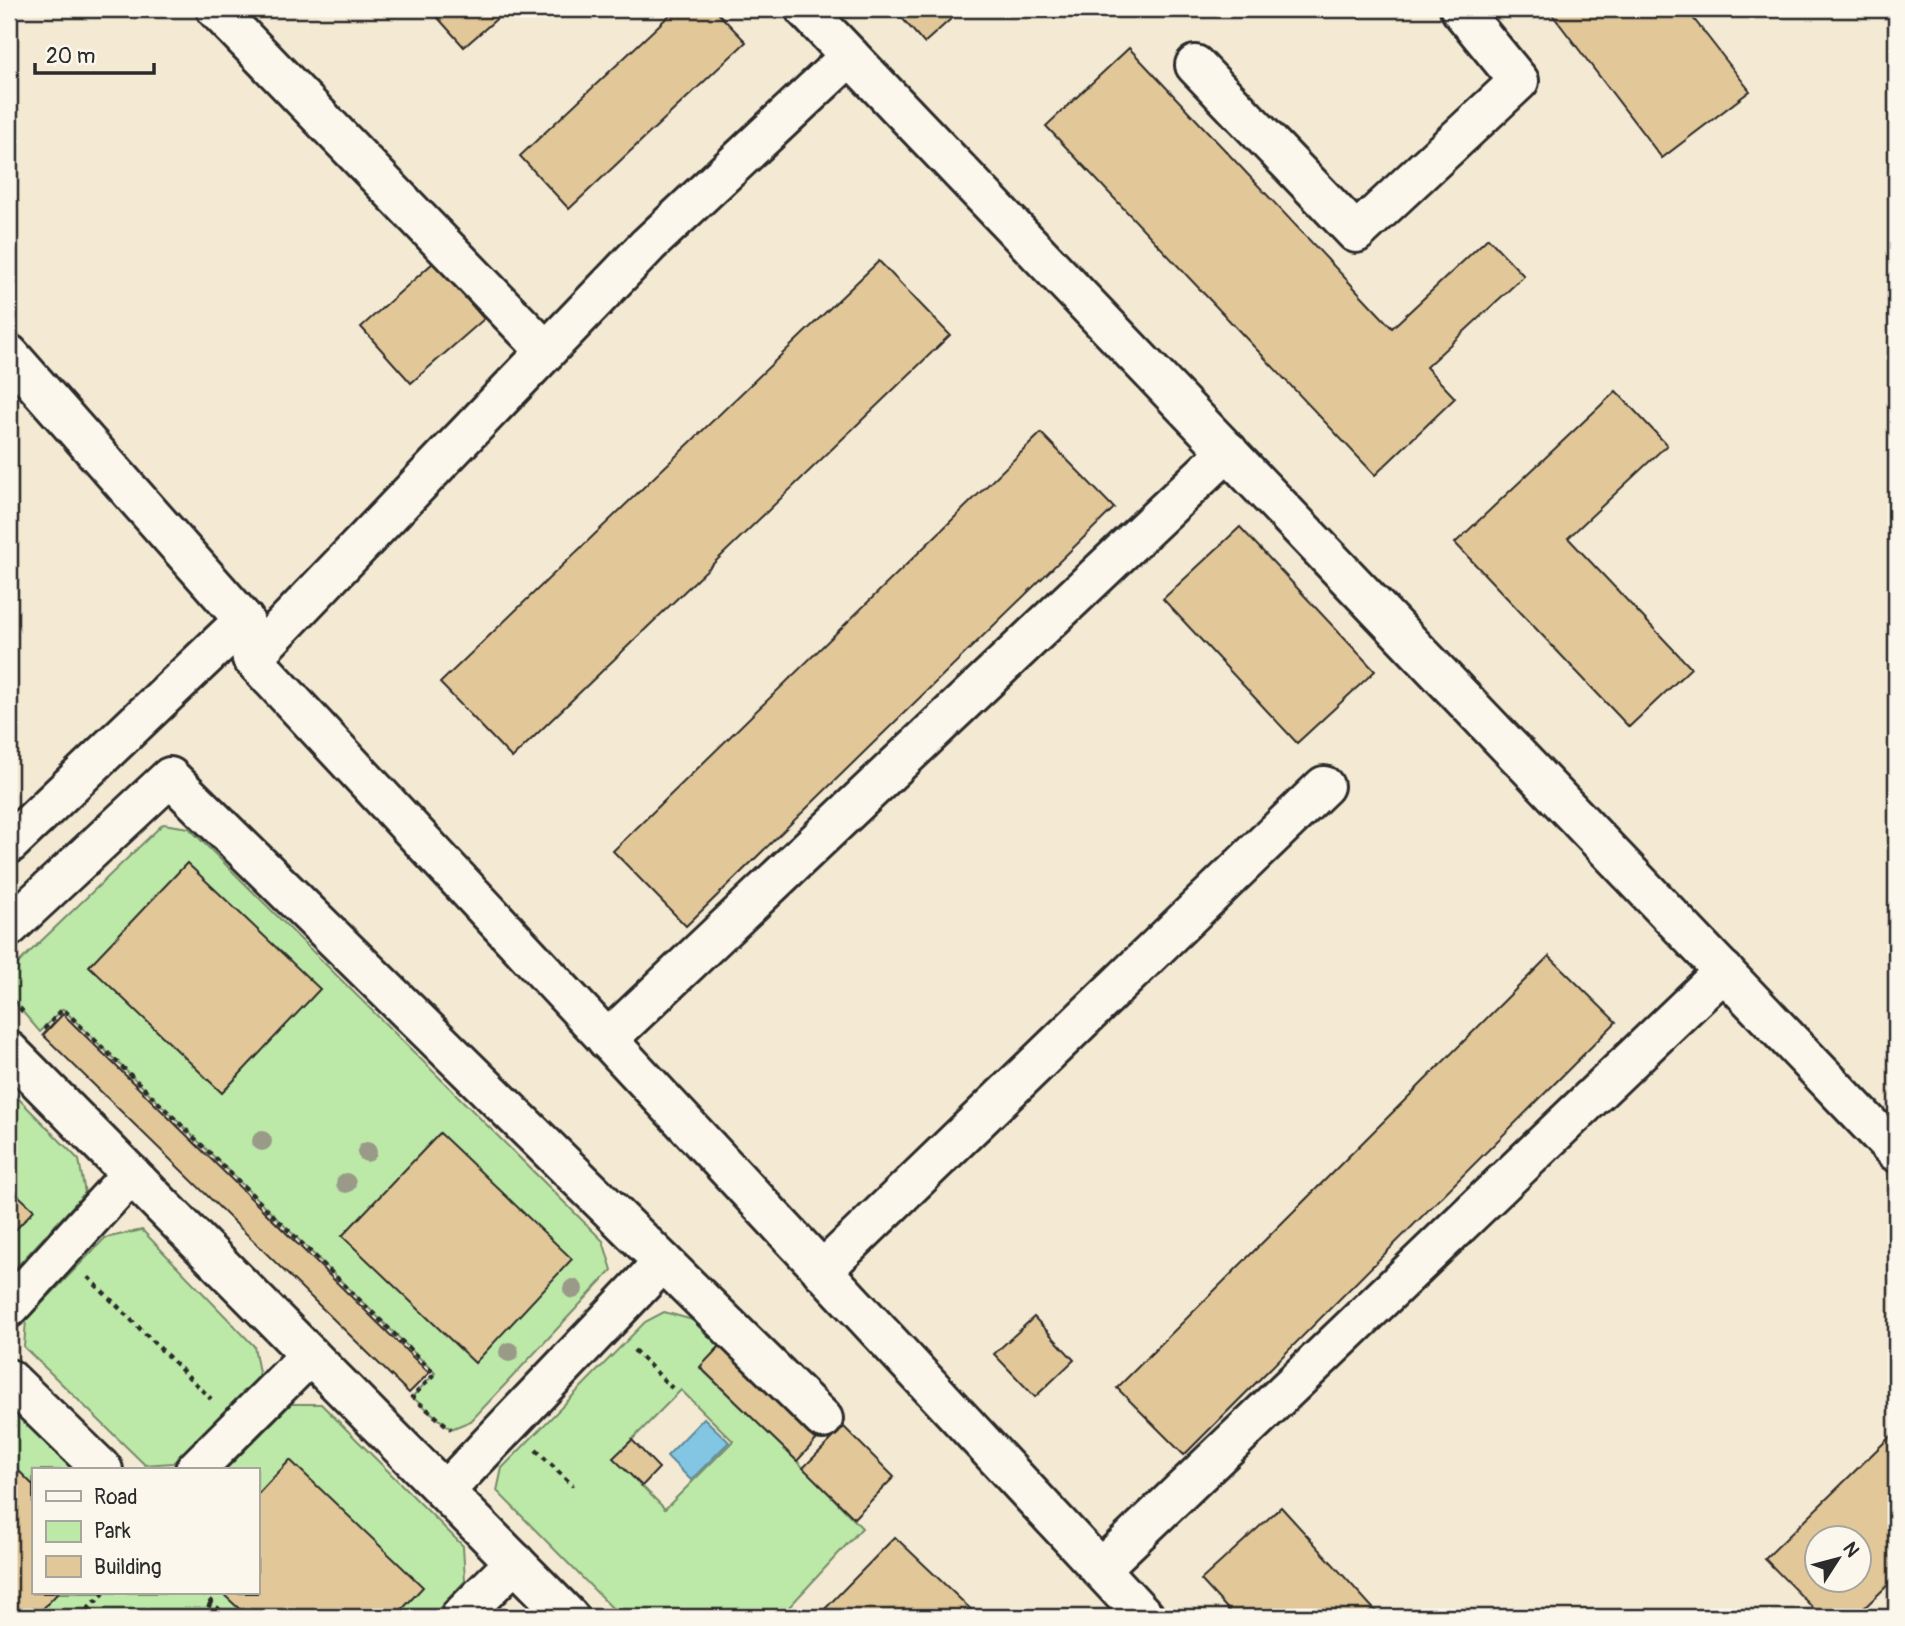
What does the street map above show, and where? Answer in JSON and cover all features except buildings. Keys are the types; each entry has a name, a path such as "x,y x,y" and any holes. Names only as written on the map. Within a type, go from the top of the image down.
{"lane":[{"path":"216,9 546,351"},
{"path":"805,9 1896,1152"},
{"path":"1195,65 1356,233 1519,81 1460,9"},
{"path":"252,658 648,245 850,57"},
{"path":"9,354 244,620 252,658 1146,1617"},
{"path":"607,1040 1228,451"},
{"path":"9,844 244,620"},
{"path":"9,927 170,777 823,1419"},
{"path":"822,1271 1324,786"},
{"path":"1100,1570 1724,971"},
{"path":"24,1041 131,1174 569,1617"},
{"path":"9,1308 131,1174"},
{"path":"445,1491 663,1262"},
{"path":"197,1468 310,1355"},
{"path":"9,1379 101,1468"},
{"path":"460,1617 515,1562"}],"path":[{"path":"24,1041 63,1009 435,1374 412,1397 451,1429 461,1425"},
{"path":"87,1276 215,1402"},
{"path":"81,1617 103,1594"},
{"path":"203,1594 228,1617"},
{"path":"205,1617 211,1601"}],"green space":[{"path":"163,824 189,828 603,1241 612,1270 471,1421 451,1429 412,1397 435,1373 63,1009 40,1032 9,996 9,972"},
{"path":"9,1089 79,1160 85,1193 9,1275"},
{"path":"142,1230 254,1346 260,1378 173,1463 145,1465 24,1347 26,1320 105,1238"},
{"path":"664,1312 700,1322 721,1345 700,1368 862,1528 780,1617 621,1617 497,1491 502,1468 645,1322","holes":["681,1390 733,1441 665,1509 614,1458"]},
{"path":"291,1404 321,1404 463,1546 465,1581 431,1617 9,1617 9,1405 73,1468 32,1468 32,1594 259,1594 259,1468 227,1468"}],"water":[{"path":"704,1418 729,1442 691,1480 667,1456"}]}
